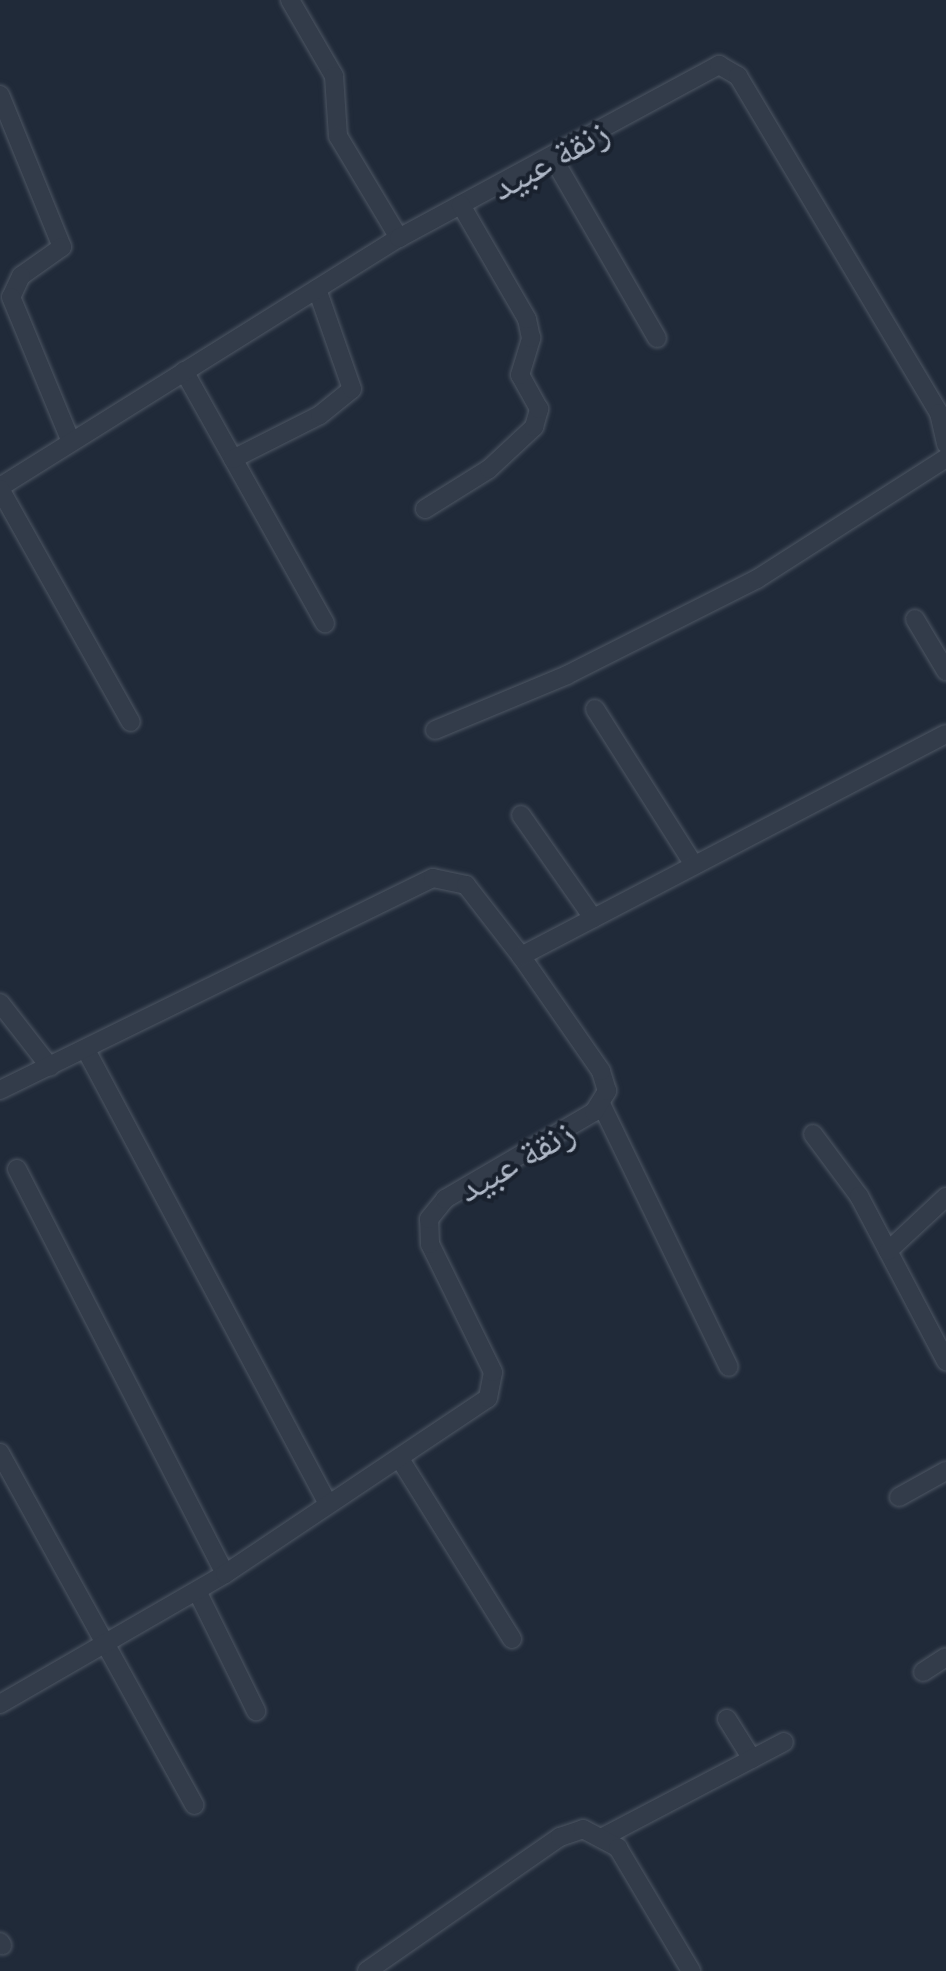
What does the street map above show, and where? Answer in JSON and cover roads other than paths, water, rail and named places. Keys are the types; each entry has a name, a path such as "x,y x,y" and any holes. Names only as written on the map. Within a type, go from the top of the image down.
{"street":[{"path":"290,0 334,76 338,136 399,238"},
{"name":"زنقة عبيد","path":"0,488 399,238 553,158 710,67 729,66 942,411 946,444"},
{"path":"0,95 62,247 21,276 11,296 71,442"},
{"path":"553,158 656,338"},
{"path":"425,509 489,469 534,428 538,409 520,375 531,338 528,318 461,205"},
{"path":"233,458 320,415 352,389 317,289"},
{"path":"184,371 325,623"},
{"path":"435,730 567,675 757,578 946,458"},
{"path":"0,488 131,722"},
{"path":"915,619 946,671"},
{"path":"595,709 694,865"},
{"path":"521,956 946,734"},
{"path":"522,815 592,918"},
{"name":"زنقة عبيد","path":"0,1090 433,878 466,885 601,1071 607,1091 602,1106 433,1210 430,1244 488,1359 494,1386 470,1414 225,1574 0,1704"},
{"path":"0,1003 50,1067"},
{"path":"86,1050 328,1504"},
{"path":"602,1106 729,1368"},
{"path":"813,1134 888,1251 946,1361"},
{"path":"17,1168 225,1574"},
{"path":"888,1251 946,1196"},
{"path":"0,1452 103,1646 194,1805"},
{"path":"400,1459 512,1639"},
{"path":"900,1497 946,1472"},
{"path":"197,1590 256,1711"},
{"path":"923,1672 946,1657"},
{"path":"727,1718 752,1759"},
{"path":"605,1836 784,1742"},
{"path":"368,1971 560,1837 583,1830 605,1836 627,1861 691,1971"}]}
